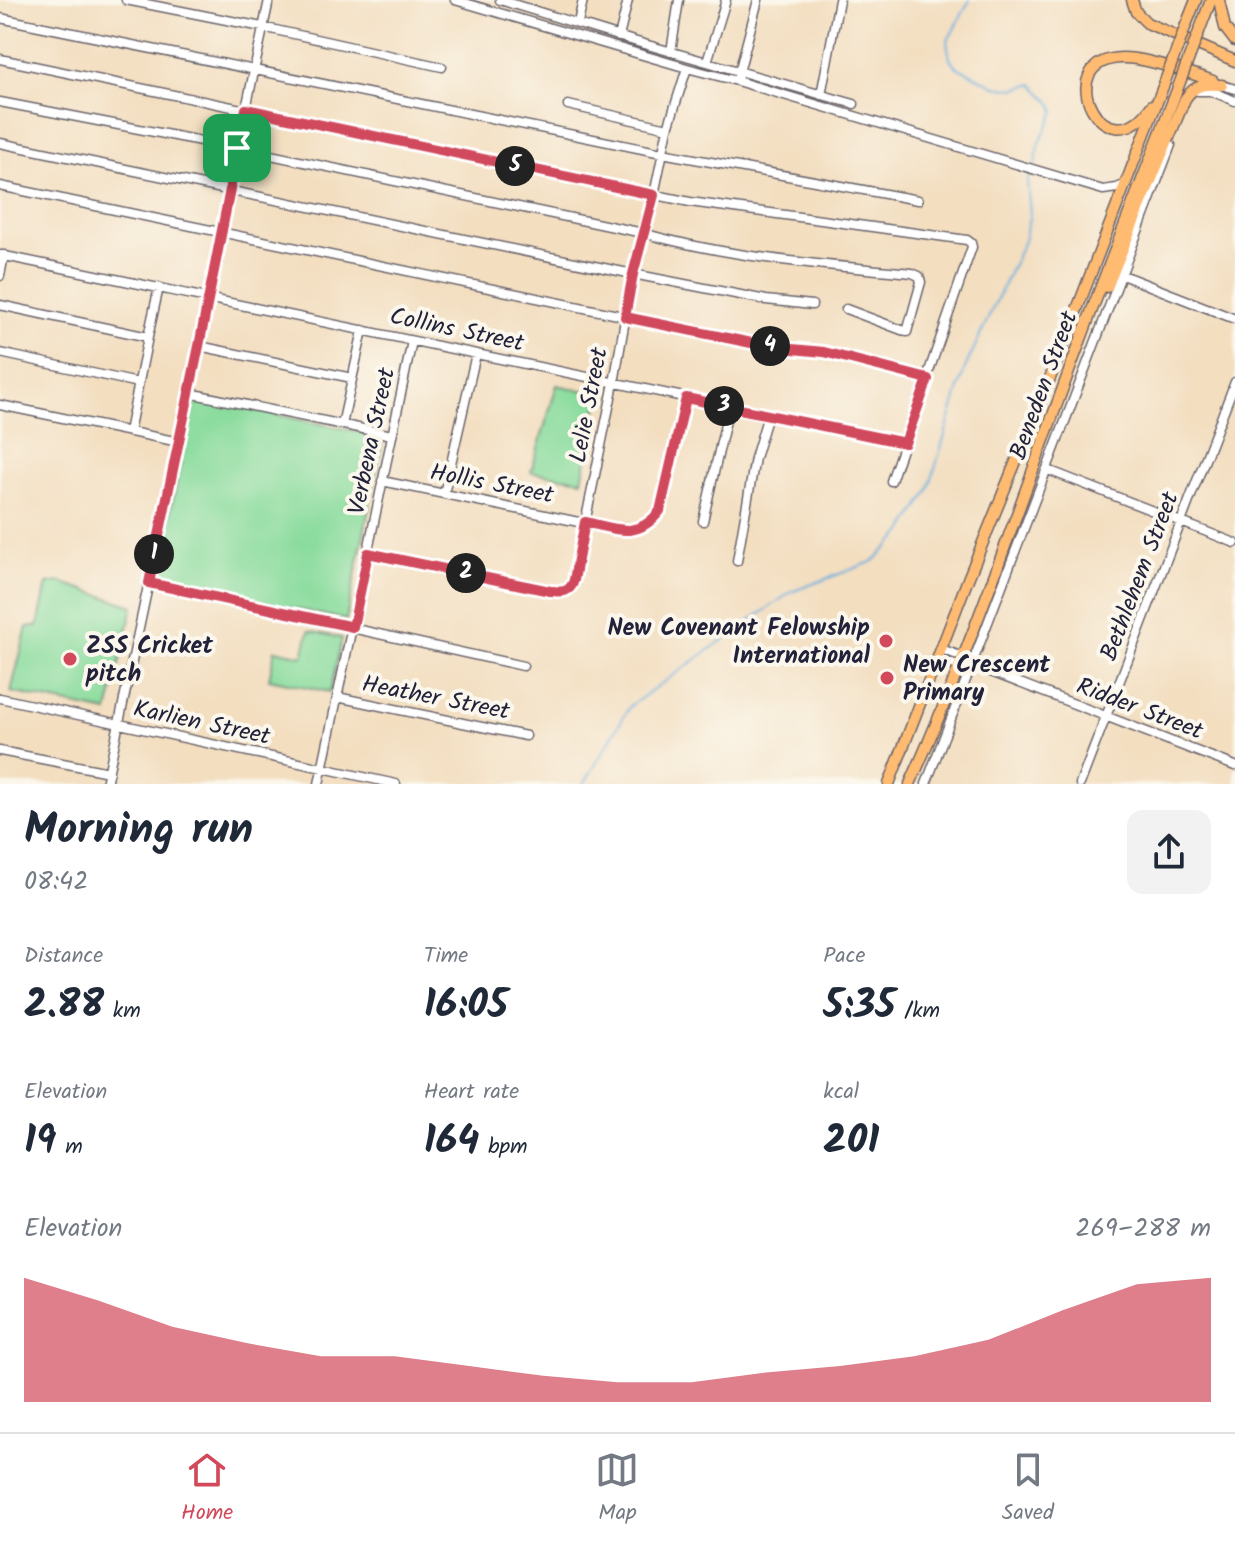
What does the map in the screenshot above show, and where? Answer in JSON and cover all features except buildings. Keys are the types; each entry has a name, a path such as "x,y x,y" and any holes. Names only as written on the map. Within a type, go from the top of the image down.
{"main road":[{"path":"1132,0 1136,12 1147,23 1235,61"},
{"path":"1188,21 1190,0"},
{"name":"Beneden Street","path":"889,784 1196,0"},
{"name":"Beneden Street","path":"910,784 966,664 1072,364 1211,0"},
{"path":"1219,0 1225,28 1235,41"},
{"path":"1163,87 1142,118 1130,125 1109,125 1097,117 1086,97 1086,86 1093,71 1104,62 1120,58 1151,63 1222,85"},
{"path":"1072,364 1185,99 1200,85 1222,85"}],"street":[{"path":"126,0 442,67"},
{"path":"106,784 269,0"},
{"path":"456,0 687,68 738,76 854,104"},
{"path":"500,0 707,62 738,76 1103,190 1126,184"},
{"path":"578,23 583,0"},
{"path":"619,37 628,0"},
{"path":"671,52 679,0"},
{"path":"707,62 726,0"},
{"path":"738,76 758,0"},
{"path":"821,95 839,0"},
{"path":"0,18 662,153 918,200"},
{"path":"0,59 690,202 967,240 972,247 891,481"},
{"name":"Lelie Street","path":"368,553 550,591 570,589 614,383 633,274 668,128 687,68"},
{"path":"1222,85 1235,89"},
{"name":"Beneden Street","path":"926,784 966,664 1048,470 1190,98 1198,91 1205,90 1235,101"},
{"path":"0,102 237,148 643,233 668,241 781,261 919,276 921,282 907,332 846,309"},
{"path":"568,105 668,128"},
{"path":"0,143 633,274 766,300 812,305"},
{"path":"0,186 771,347 824,352 928,379"},
{"path":"1103,190 1114,213"},
{"path":"0,276 2,255"},
{"name":"Collins Street","path":"2,255 905,443"},
{"path":"1122,275 1235,319"},
{"path":"129,432 159,287"},
{"path":"0,305 148,337"},
{"path":"342,425 363,330"},
{"name":"Verbena Street","path":"319,784 412,341"},
{"path":"199,346 352,378"},
{"path":"0,353 138,383"},
{"path":"444,494 476,354"},
{"name":"Bethlehem Street","path":"1080,784 1235,382"},
{"path":"189,393 392,435"},
{"name":"Hollis Street","path":"382,481 622,531 638,530 660,511 686,398"},
{"path":"0,405 179,442"},
{"path":"703,521 729,407"},
{"path":"737,561 755,458 768,415"},
{"path":"1048,470 1235,543"},
{"path":"149,583 523,666"},
{"name":"Ridder Street","path":"939,654 1235,766"},
{"name":"Heather Street","path":"337,697 526,736"},
{"name":"Karlien Street","path":"0,698 396,784"},
{"path":"0,751 109,772"}],"green space":[{"path":"557,385 600,394 582,480 531,472"},
{"path":"195,398 384,437 346,620 156,578"},
{"name":"ZSS Cricket pitch","path":"60,582 133,606 108,712 11,692 27,627 38,626 47,584"},
{"path":"309,631 342,638 330,692 269,679 275,650 303,656"}],"waterway":[{"path":"970,0 947,42 950,59 957,67 995,86 1014,89 1033,84 1052,104 1055,111 1040,142 1035,165"},
{"path":"584,784 630,706 791,592 874,561 902,533 928,492 965,368 1024,241 1030,213 1027,181 1033,170"}],"place":[{"name":"New Covenant Felowship International","path":"886,641"},
{"name":"ZSS Cricket pitch","path":"70,659"},
{"name":"New Crescent Primary","path":"887,678"}],"route":[{"path":"246,109 654,195 625,317 771,347 824,352 928,379 905,443 686,398 660,511 638,530 622,531 585,522 574,580 566,591 550,591 368,553 353,627 149,583 237,148 246,109"}]}
